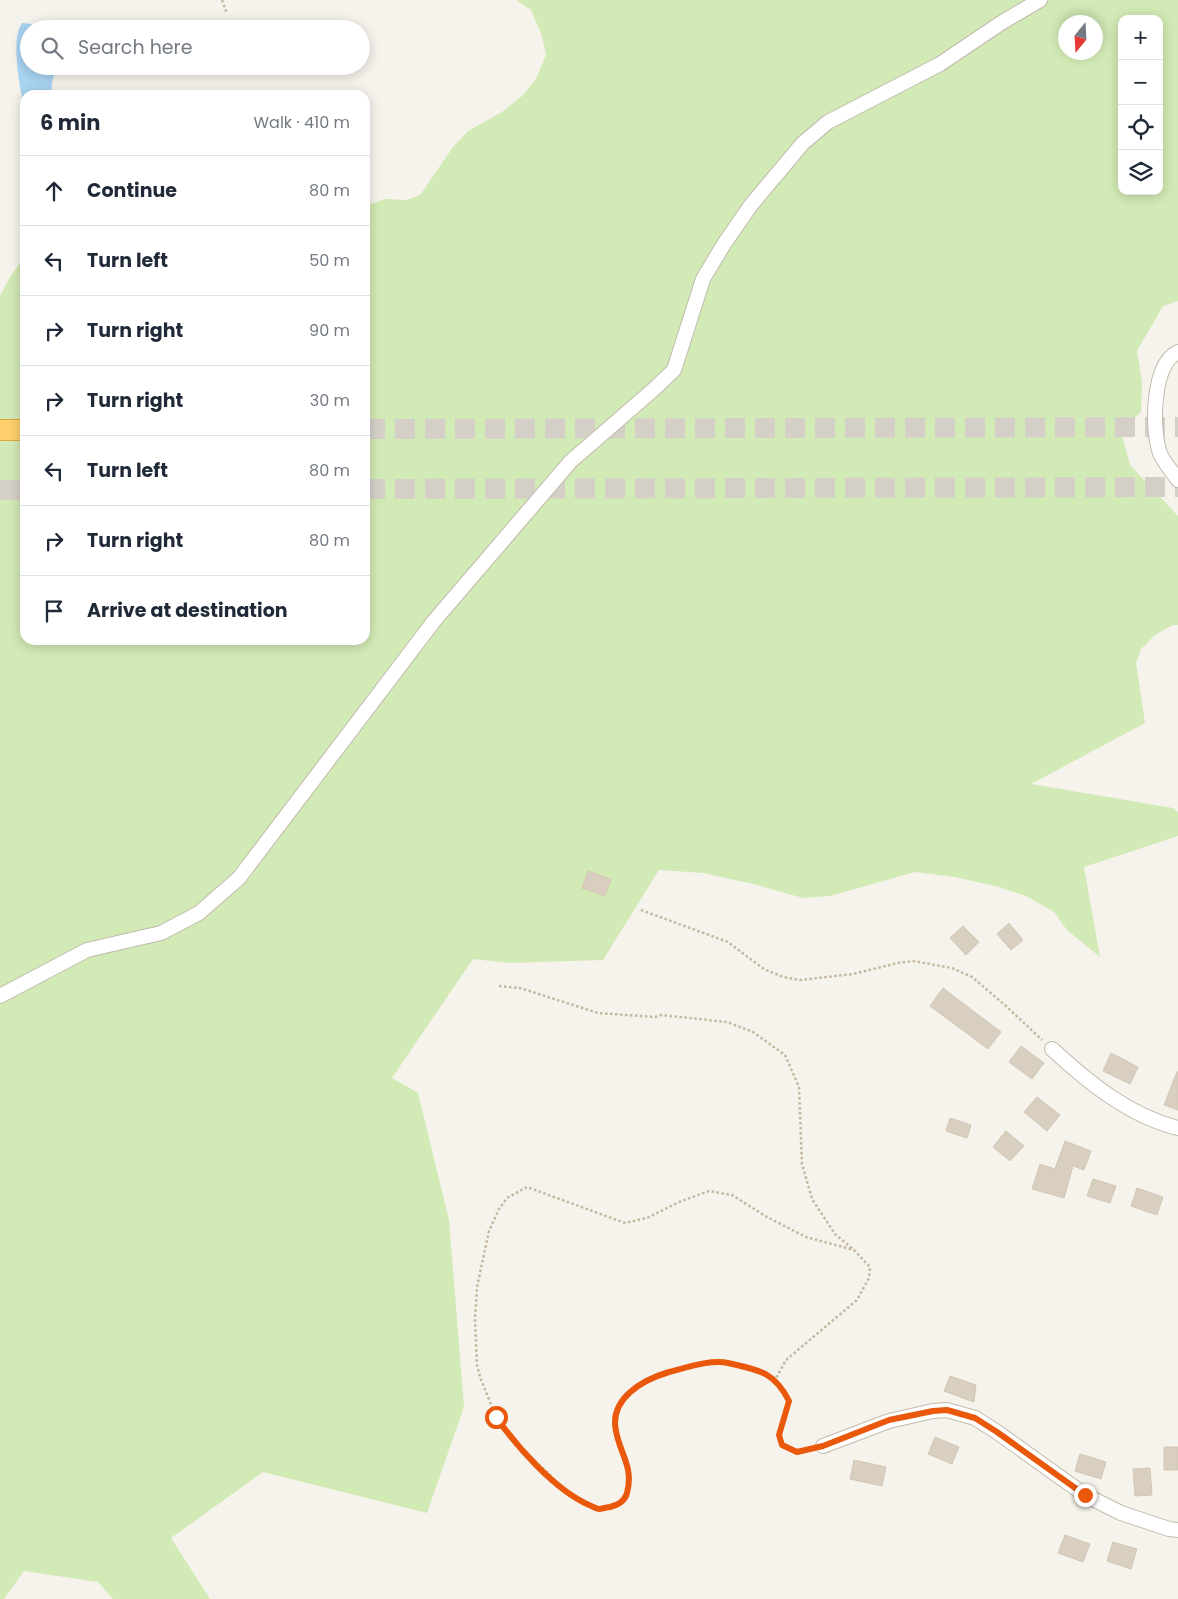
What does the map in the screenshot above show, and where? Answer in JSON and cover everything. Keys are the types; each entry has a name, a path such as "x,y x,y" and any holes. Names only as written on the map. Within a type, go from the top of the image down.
{"highway":[{"path":"0,430 20,430"}],"street":[{"path":"0,996 87,950 161,933 199,912 239,878 434,621 564,468 674,370 703,279 751,205 803,143 828,122 940,64 1001,23 1040,0"},
{"path":"1178,352 1171,355 1161,375 1154,419 1159,452 1178,480"},
{"path":"1052,1049 1085,1079 1121,1103 1157,1123 1178,1128"},
{"path":"823,1446 889,1420 947,1410 975,1418 1085,1495 1121,1514 1178,1530"}],"path":[{"path":"222,0 227,14"},
{"path":"641,910 728,942 764,968 783,977 800,980 853,974 913,961 952,968 972,977 1052,1049"},
{"path":"499,986 520,988 598,1013 655,1017 661,1015 727,1022 753,1032 785,1055 799,1087 802,1164 812,1199 835,1234 870,1267 869,1278 857,1300 786,1360 775,1380"},
{"path":"823,1446 797,1452 782,1445 779,1435 789,1401 775,1380 763,1371 724,1362 693,1365 662,1374 636,1387 620,1401 616,1417 616,1430 627,1460 629,1480 626,1496 618,1505 599,1509 574,1498 511,1438 496,1417 477,1365 474,1319 477,1287 489,1231 498,1209 507,1198 527,1187 626,1223 647,1218 679,1202 709,1191 732,1195 806,1237 854,1250"}],"green space":[{"path":"516,0 1178,0 1178,301 1163,306 1137,351 1142,382 1141,412 1121,431 1130,465 1178,516 1178,625 1173,625 1155,635 1141,649 1136,663 1145,723 1031,784 1173,808 1178,812 1178,836 1084,867 1100,957 1067,930 1054,912 1028,897 999,887 955,877 915,872 830,896 803,898 703,873 659,870 603,960 510,963 473,959 392,1078 418,1093 449,1220 464,1407 427,1513 263,1472 171,1538 210,1599 113,1599 98,1582 24,1571 4,1599 0,1599 0,296 20,263 20,645 370,645 370,204 385,199 407,200 420,195 453,147 468,131 502,112 522,96 536,79 546,55 542,36 531,10"}],"water":[{"path":"20,27 20,75 54,75 51,90 20,90 16,55"}],"building":[{"path":"588,871 611,879 605,896 582,888"},
{"path":"1009,923 1023,940 1011,950 997,934"},
{"path":"963,926 979,942 966,955 950,938"},
{"path":"943,988 1001,1032 988,1049 930,1006"},
{"path":"1021,1046 1044,1063 1032,1079 1009,1062"},
{"path":"1111,1053 1138,1067 1130,1084 1103,1071"},
{"path":"1178,1072 1178,1110 1164,1105"},
{"path":"1037,1097 1060,1115 1047,1131 1024,1112"},
{"path":"950,1118 971,1125 967,1138 946,1131"},
{"path":"1006,1131 1024,1146 1010,1161 993,1147"},
{"path":"1065,1141 1091,1151 1084,1170 1073,1166 1064,1198 1032,1189 1040,1164 1055,1169"},
{"path":"1093,1179 1116,1186 1110,1203 1087,1196"},
{"path":"1137,1188 1163,1197 1157,1215 1131,1206"},
{"path":"950,1376 976,1385 974,1402 944,1391"},
{"path":"935,1437 959,1447 952,1464 928,1454"},
{"path":"1164,1447 1178,1447 1178,1470 1164,1470"},
{"path":"1080,1454 1106,1462 1101,1479 1075,1471"},
{"path":"854,1460 886,1467 882,1486 850,1479"},
{"path":"1150,1468 1152,1495 1135,1496 1133,1469"},
{"path":"1065,1535 1090,1544 1083,1562 1058,1553"},
{"path":"1113,1542 1137,1549 1131,1569 1107,1561"}],"tunnel":[{"path":"370,429 1178,427"},
{"path":"370,489 1178,487"},
{"path":"0,490 20,490"}],"route":[{"path":"496,1417 511,1438 574,1498 599,1509 618,1505 626,1496 629,1480 627,1460 616,1430 616,1417 620,1401 636,1387 662,1374 693,1365 724,1362 763,1371 775,1380 784,1391 789,1401 779,1435 782,1445 797,1452 823,1446 889,1420 947,1410 975,1418 1085,1495"}]}
